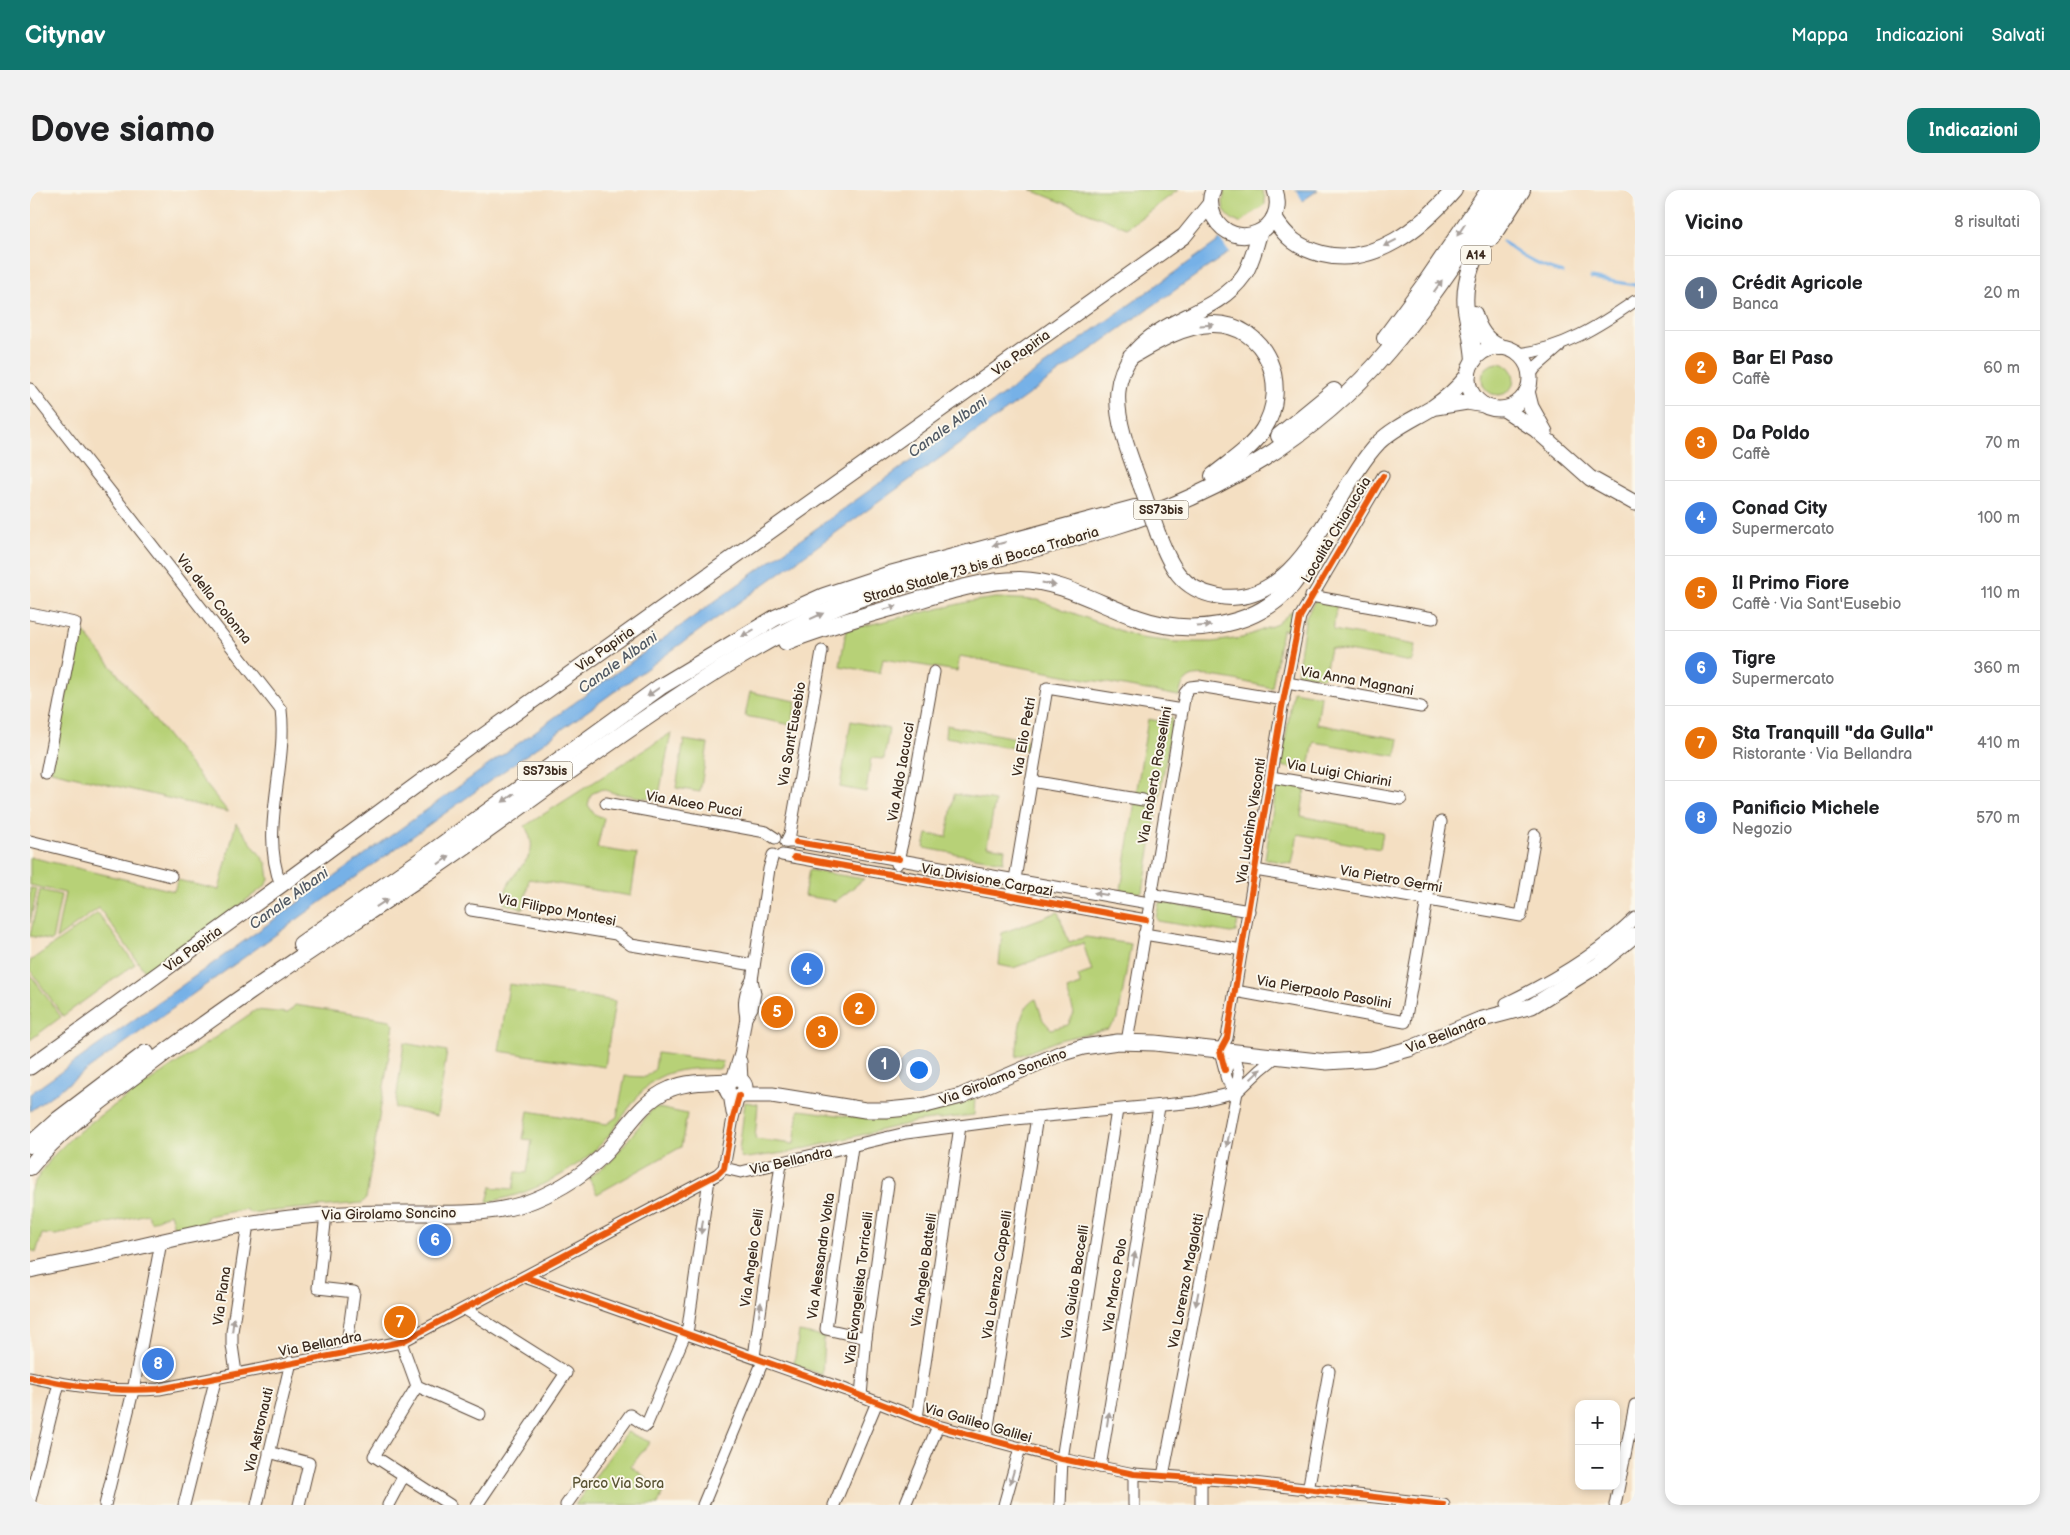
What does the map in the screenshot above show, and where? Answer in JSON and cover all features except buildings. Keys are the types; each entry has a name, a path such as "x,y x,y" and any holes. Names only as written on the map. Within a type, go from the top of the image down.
{"highway":[{"path":"1274,218 1286,235 1299,246 1324,255 1355,256 1376,250 1404,235 1430,215 1454,190"},
{"name":"Strada Statale 73 bis di Bocca Trabaria","path":"400,883 660,687 775,618 824,596 890,574 1124,512 1177,493 1213,476 1286,430 1343,384 1360,366 1403,315 1489,190"},
{"name":"Strada Statale 73 bis di Bocca Trabaria","path":"400,883 713,673 758,645 840,607 921,580 1136,520 1200,494 1252,466 1307,429 1373,369 1418,314 1505,190"},
{"name":"A14","path":"1471,368 1473,345 1466,304 1467,279 1482,243 1516,190"},
{"name":"A14","path":"1500,347 1489,341 1479,329 1473,310 1473,293 1477,269 1485,248 1522,190"},
{"path":"1130,356 1176,333 1212,324 1236,328 1251,336 1261,346 1270,361 1274,378 1274,401 1270,416 1263,431 1254,442 1213,476"},
{"path":"713,673 776,646 836,624 951,591 998,581 1029,581 1053,584 1139,618 1162,624 1196,627 1228,623 1254,614 1286,591 1298,577 1316,539"},
{"path":"30,1145 59,1119 179,1029 400,883"},
{"path":"30,1167 72,1123 166,1052 400,883"}],"main road":[{"path":"1223,228 1240,236 1260,232 1274,218 1278,208 1276,190"},
{"name":"Via Papiria","path":"1212,197 1217,222 1223,228"},
{"name":"Via Papiria","path":"1184,236 1212,197"},
{"name":"Via Papiria","path":"30,1066 287,881 482,736 1184,236 1207,228 1223,228"},
{"path":"1260,232 1247,270 1241,278 1225,295 1155,334 1143,343 1130,356 1119,385 1118,415 1124,441 1170,564 1182,579 1202,591 1228,597 1248,594 1273,583 1292,567 1316,539 1360,466 1379,442 1397,428 1432,408 1453,391 1481,353 1490,348 1510,349 1518,354 1528,367 1530,375 1527,391 1522,399 1514,405 1504,409 1494,409 1467,402 1432,408"},
{"path":"1240,236 1246,250 1247,270"},
{"path":"1471,368 1472,392 1484,405"},
{"path":"1527,391 1531,408 1551,442"},
{"path":"1504,409 1521,418 1551,442 1572,464 1590,478 1635,503"},
{"name":"Via Bellandra","path":"1227,1052 1335,1062 1360,1061 1392,1054 1472,1022 1532,1006 1584,966 1613,954 1635,935"},
{"name":"Via Girolamo Soncino","path":"34,1266 248,1224 326,1214 480,1212 516,1206 570,1182 606,1152 640,1111 660,1095 671,1089 699,1083 850,1109 887,1110 918,1107 961,1096 1074,1050 1101,1044 1127,1042 1162,1043 1227,1052"}],"street":[{"path":"1530,375 1536,367 1562,344 1612,317 1635,300"},
{"path":"1518,354 1562,344"},
{"name":"Via della Colonna","path":"30,389 281,710 284,731 274,826 274,859 287,881"},
{"name":"Località Chiaruccia","path":"1311,596 1383,476"},
{"path":"1311,596 1433,618"},
{"name":"Via Luchino Visconti","path":"1227,1052 1227,1038 1287,683 1300,617 1311,596"},
{"path":"30,614 75,622 46,774"},
{"name":"Via Sant'Eusebio","path":"778,855 769,847 770,841 779,839 792,823 822,651"},
{"name":"Via Aldo Iacucci","path":"895,876 908,820 934,672"},
{"name":"Via Anna Magnani","path":"1287,683 1421,707"},
{"name":"Via Roberto Rossellini","path":"1127,1042 1185,694 1190,687 1199,686 1284,700"},
{"name":"Via Elio Petri","path":"1012,897 1048,688 1182,710"},
{"name":"Via Luigi Chiarini","path":"1271,777 1401,799"},
{"path":"1031,781 1144,800"},
{"name":"Via Alceo Pucci","path":"606,803 766,832 779,839"},
{"path":"1427,900 1441,822"},
{"name":"Via Pietro Germi","path":"1256,870 1521,916 1535,835"},
{"name":"Via Sant'Eusebio","path":"724,1168 733,1118 735,1088 746,1018 752,1008 755,992 752,980 754,965 778,855 787,848 779,839"},
{"name":"Via Divisione Carpazi","path":"779,839 1015,880 1150,898"},
{"path":"30,842 171,876"},
{"name":"Via Divisione Carpazi","path":"778,855 1146,920"},
{"path":"1150,898 1249,911"},
{"name":"Via Pierpaolo Pasolini","path":"1235,991 1405,1022 1427,900"},
{"name":"Via Filippo Montesi","path":"471,910 616,934 631,945 754,965"},
{"name":"Via Bellandra","path":"1506,1002 1584,966 1635,918"},
{"path":"1144,934 1242,950"},
{"path":"1227,1052 1226,1079 1237,1092 1276,1057"},
{"name":"Via Lorenzo Magalotti","path":"1164,1476 1237,1092 1239,1073 1227,1052"},
{"name":"Via Bellandra","path":"30,1376 59,1384 133,1391 159,1389 401,1342 709,1179 724,1168 741,1172 906,1133 1037,1117 1195,1102 1237,1092"},
{"name":"Via Marco Polo","path":"1100,1467 1159,1106"},
{"name":"Via Guido Baccelli","path":"1060,1505 1062,1459 1117,1110"},
{"name":"Via Lorenzo Cappelli","path":"986,1439 1037,1117"},
{"name":"Via Angelo Battelli","path":"917,1418 960,1126"},
{"name":"Via Alessandro Volta","path":"852,1147 826,1329 866,1338"},
{"name":"Via Angelo Celli","path":"703,1505 758,1359 781,1163"},
{"path":"566,1505 630,1415 646,1426 688,1327 709,1179"},
{"name":"Via Evangelista Torricelli","path":"861,1396 866,1338 888,1184"},
{"path":"326,1214 318,1288 354,1292 346,1352"},
{"name":"Via Piana","path":"236,1373 232,1332 248,1224"},
{"path":"105,1505 133,1391 161,1242"},
{"name":"Via Galileo Galilei","path":"525,1277 861,1396 938,1426 1062,1459 1134,1474 1201,1478 1444,1505"},
{"path":"465,1309 566,1373 477,1505"},
{"path":"401,1342 417,1386 480,1414"},
{"name":"Via Astronauti","path":"257,1505 291,1362"},
{"path":"1308,1491 1329,1371"},
{"path":"184,1505 216,1377"},
{"path":"30,1500 59,1384"},
{"path":"417,1386 374,1456 450,1505"},
{"path":"834,1505 877,1402"},
{"path":"1615,1505 1635,1405"},
{"path":"905,1505 938,1426"},
{"path":"1004,1505 1020,1448"},
{"path":"270,1452 309,1463 299,1505"},
{"path":"1134,1474 1134,1505"},
{"path":"388,1505 404,1475"},
{"path":"1201,1478 1201,1505"}],"green space":[{"path":"1031,190 1178,190 1127,228"},
{"path":"1226,190 1262,190 1265,205 1240,223 1230,218 1223,206"},
{"path":"1498,363 1510,367 1514,379 1510,391 1498,395 1486,391 1482,379 1486,367"},
{"path":"996,598 1038,600 1140,638 1176,642 1212,642 1242,638 1277,624 1301,603 1290,630 1282,630 1272,688 1218,677 1197,676 1191,677 1184,682 1179,696 960,656 957,671 883,659 880,673 840,666 846,630 968,602"},
{"path":"1316,599 1337,603 1333,630 1415,645 1412,662 1330,648 1324,678 1297,673 1306,616"},
{"path":"80,627 228,812 51,771"},
{"path":"1293,691 1321,696 1317,724 1399,739 1396,756 1314,742 1308,771 1281,766"},
{"path":"750,692 796,701 792,725 745,716"},
{"path":"1171,716 1173,718 1143,891 1139,893 1121,890 1148,719 1169,723"},
{"path":"851,721 889,729 884,759 871,758 866,792 840,787"},
{"path":"946,725 1027,740 1026,750 945,737"},
{"path":"671,733 658,800 614,793 602,789 591,794 588,805 594,814 604,818 597,848 637,854 631,896 529,879 523,909 504,904 508,885 531,852 530,836 525,826"},
{"path":"684,740 708,744 700,792 676,788"},
{"path":"1277,784 1305,788 1301,816 1383,832 1380,849 1298,834 1292,864 1265,859"},
{"path":"954,794 995,801 987,846 1005,849 1003,862 924,848 927,834 947,837"},
{"path":"236,823 267,864 269,880 264,887 146,973 99,908 56,939 65,893 30,885 30,857 174,891 178,880 219,890"},
{"path":"809,870 864,879 836,901 804,896"},
{"path":"30,888 37,889 30,923"},
{"path":"40,890 61,895 52,941 30,936"},
{"path":"1159,903 1236,915 1238,919 1236,932 1231,933 1158,921 1156,918"},
{"path":"1058,912 1069,942 1086,937 1131,944 1118,1019 1108,1029 1059,1040 1016,1057 1022,1016 1030,1003 1036,999 1043,1020 1051,1029 1068,1025 1074,1013 1067,990 1081,985 1078,976 1092,971 1083,943 1013,968 999,965 1002,933"},
{"path":"98,913 135,964 63,1016 30,970 30,961"},
{"path":"30,974 61,1017 30,1040"},
{"path":"509,984 615,1001 605,1067 499,1051"},
{"path":"295,1005 390,1020 394,1024 366,1199 362,1203 250,1213 246,1209 208,1216 204,1223 175,1230 170,1213 151,1222 147,1214 56,1235 42,1234 36,1253 30,1249 30,1192 53,1156 72,1137 106,1111 256,1010 288,1013"},
{"path":"404,1043 447,1051 437,1116 395,1108"},
{"path":"657,1053 723,1062 721,1068 718,1069 680,1070 658,1078 636,1098 604,1141 579,1163 565,1173 535,1188 503,1199 487,1202 491,1187 513,1189 516,1172 527,1173 532,1140 523,1139 528,1111 607,1124 617,1117 625,1076 646,1077 655,1069"},
{"path":"975,1097 974,1115 915,1122 791,1152 747,1158 741,1157 739,1151 745,1102 758,1104 755,1139 794,1144 799,1110 856,1117 892,1116 948,1106"},
{"path":"654,1107 687,1114 681,1147 597,1194 589,1178 612,1160"},
{"path":"799,1332 824,1337 822,1375 794,1364"},
{"name":"Parco Via Sora","path":"627,1432 650,1442 631,1466 663,1491 658,1505 575,1505"}],"water":[{"path":"1290,190 1318,190 1131,321 30,1111 30,1094"}],"pier":[{"path":"1285,190 1296,190 1304,203 1231,255 1219,238"}],"waterway":[{"path":"1503,241 1531,261 1563,273"},
{"path":"1591,278 1635,285"}],"cycle path":[{"path":"1225,1070 1220,1051 1227,1038 1282,707 1300,617 1383,476"},
{"path":"796,842 899,859"},
{"path":"794,857 1146,920"},
{"path":"30,1377 94,1388 126,1390 159,1389 401,1342 718,1174 724,1168 739,1096"},
{"path":"525,1277 846,1390 938,1426 1062,1459 1134,1474 1236,1481 1444,1505"}],"place":[{"name":"Conad City","path":"807,969"},
{"name":"Bar El Paso","path":"859,1009"},
{"name":"Il Primo Fiore","path":"777,1012"},
{"name":"Da Poldo","path":"822,1032"},
{"name":"Crédit Agricole","path":"884,1064"},
{"name":"Tigre","path":"435,1240"},
{"name":"Sta Tranquill \"da Gulla\"","path":"400,1322"},
{"name":"Panificio Michele","path":"158,1364"}],"water label":[{"name":"Canale Albani","path":"948,427"},
{"name":"Canale Albani","path":"618,663"},
{"name":"Canale Albani","path":"289,899"}]}
